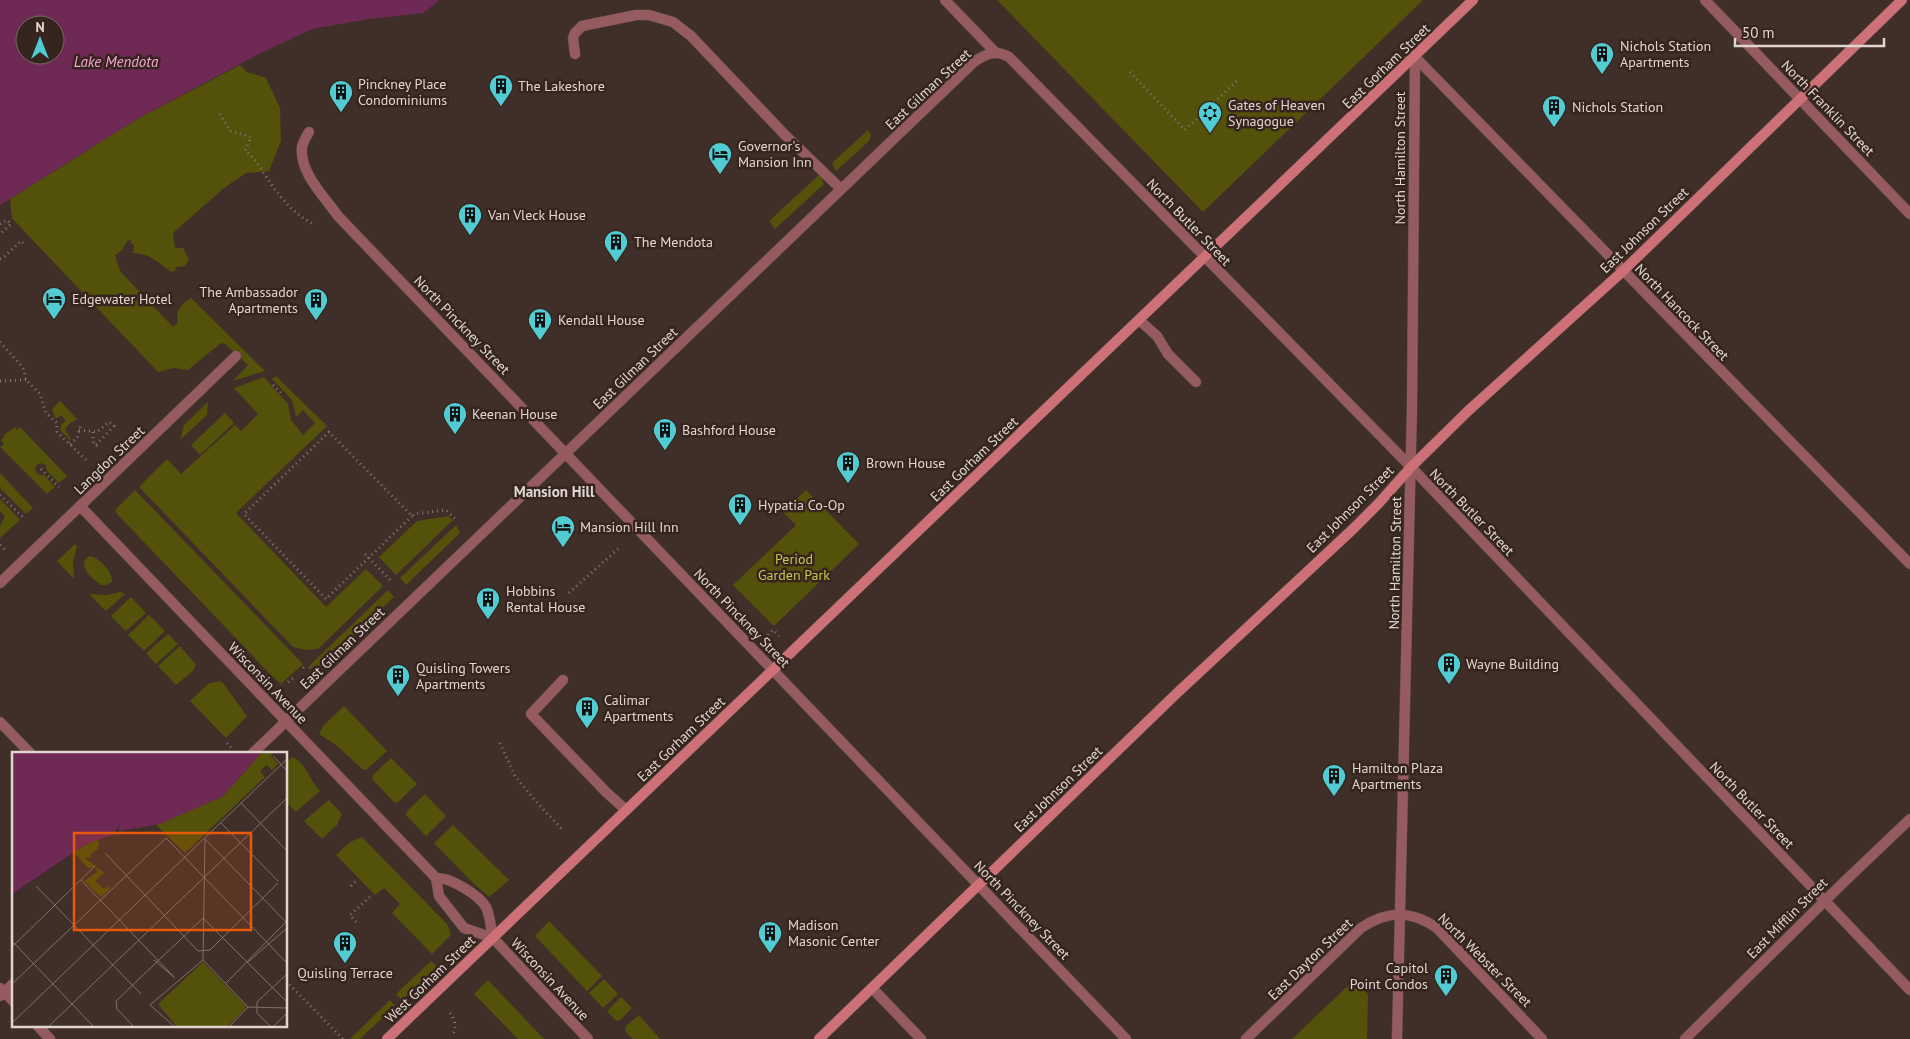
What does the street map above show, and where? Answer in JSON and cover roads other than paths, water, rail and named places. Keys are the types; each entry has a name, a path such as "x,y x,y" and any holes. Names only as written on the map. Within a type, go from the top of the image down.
{"main road":[{"name":"East Gorham Street","path":"493,938 1474,0"},
{"name":"East Johnson Street","path":"819,1039 1176,694 1352,530 1379,503 1410,467 1468,411 1623,271 1902,0"},
{"name":"West Gorham Street","path":"387,1039 493,938"}],"street":[{"path":"945,0 994,52"},
{"name":"North Franklin Street","path":"1704,0 1910,214"},
{"path":"575,54 573,38 582,26 636,15 649,15 673,22 691,36 785,135 841,189"},
{"name":"North Butler Street","path":"994,52 1002,53 1009,57 1205,257 1410,467 1910,990"},
{"name":"East Gilman Street","path":"254,752 976,61 988,53 994,52"},
{"name":"North Hancock Street","path":"1415,57 1910,564"},
{"name":"North Hamilton Street","path":"1397,1039 1410,467 1415,57"},
{"name":"North Pinckney Street","path":"308,132 302,145 302,157 307,172 338,216 1126,1039"},
{"path":"1140,320 1157,336 1168,354 1196,382"},
{"name":"Langdon Street","path":"0,583 236,356"},
{"name":"Wisconsin Avenue","path":"81,507 436,878 448,879 462,886 486,906 493,938"},
{"path":"563,680 531,714 606,792 626,810"},
{"path":"0,722 29,752"},
{"name":"East Mifflin Street","path":"1685,1039 1910,819"},
{"name":"Wisconsin Avenue","path":"436,878 435,884 439,896 464,928 493,938 588,1039"},
{"name":"East Dayton Street","path":"1246,1039 1362,928 1372,920 1384,915 1400,914"},
{"name":"North Webster Street","path":"1400,914 1426,920 1437,928 1542,1039"},
{"path":"12,984 1,992 12,1000"},
{"path":"872,988 921,1039"},
{"path":"38,1026 50,1039"}],"water":[{"name":"Lake Mendota","path":"0,0 440,0 423,13 369,19 312,29 257,55 137,119 0,205"}],"place":[{"name":"Nichols Station Apartments","path":"1602,75"},
{"name":"The Lakeshore","path":"501,107"},
{"name":"Pinckney Place Condominiums","path":"341,113"},
{"name":"Nichols Station","path":"1554,128"},
{"name":"Gates of Heaven Synagogue","path":"1210,134"},
{"name":"Governor's Mansion Inn","path":"720,175"},
{"name":"Van Vleck House","path":"470,236"},
{"name":"The Mendota","path":"616,263"},
{"name":"Edgewater Hotel","path":"54,320"},
{"name":"The Ambassador Apartments","path":"316,321"},
{"name":"Kendall House","path":"540,341"},
{"name":"Keenan House","path":"455,435"},
{"name":"Bashford House","path":"665,451"},
{"name":"Brown House","path":"848,484"},
{"name":"Hypatia Co-Op","path":"740,526"},
{"name":"Mansion Hill Inn","path":"563,548"},
{"name":"Hobbins Rental House","path":"488,620"},
{"name":"Wayne Building","path":"1449,685"},
{"name":"Quisling Towers Apartments","path":"398,697"},
{"name":"Calimar Apartments","path":"587,729"},
{"name":"Hamilton Plaza Apartments","path":"1334,797"},
{"name":"Madison Masonic Center","path":"770,954"},
{"name":"Quisling Terrace","path":"345,964"},
{"name":"Capitol Point Condos","path":"1446,997"}],"district":[{"name":"Mansion Hill","path":"554,491"}],"park label":[{"name":"Period Garden Park","path":"794,568"}]}
